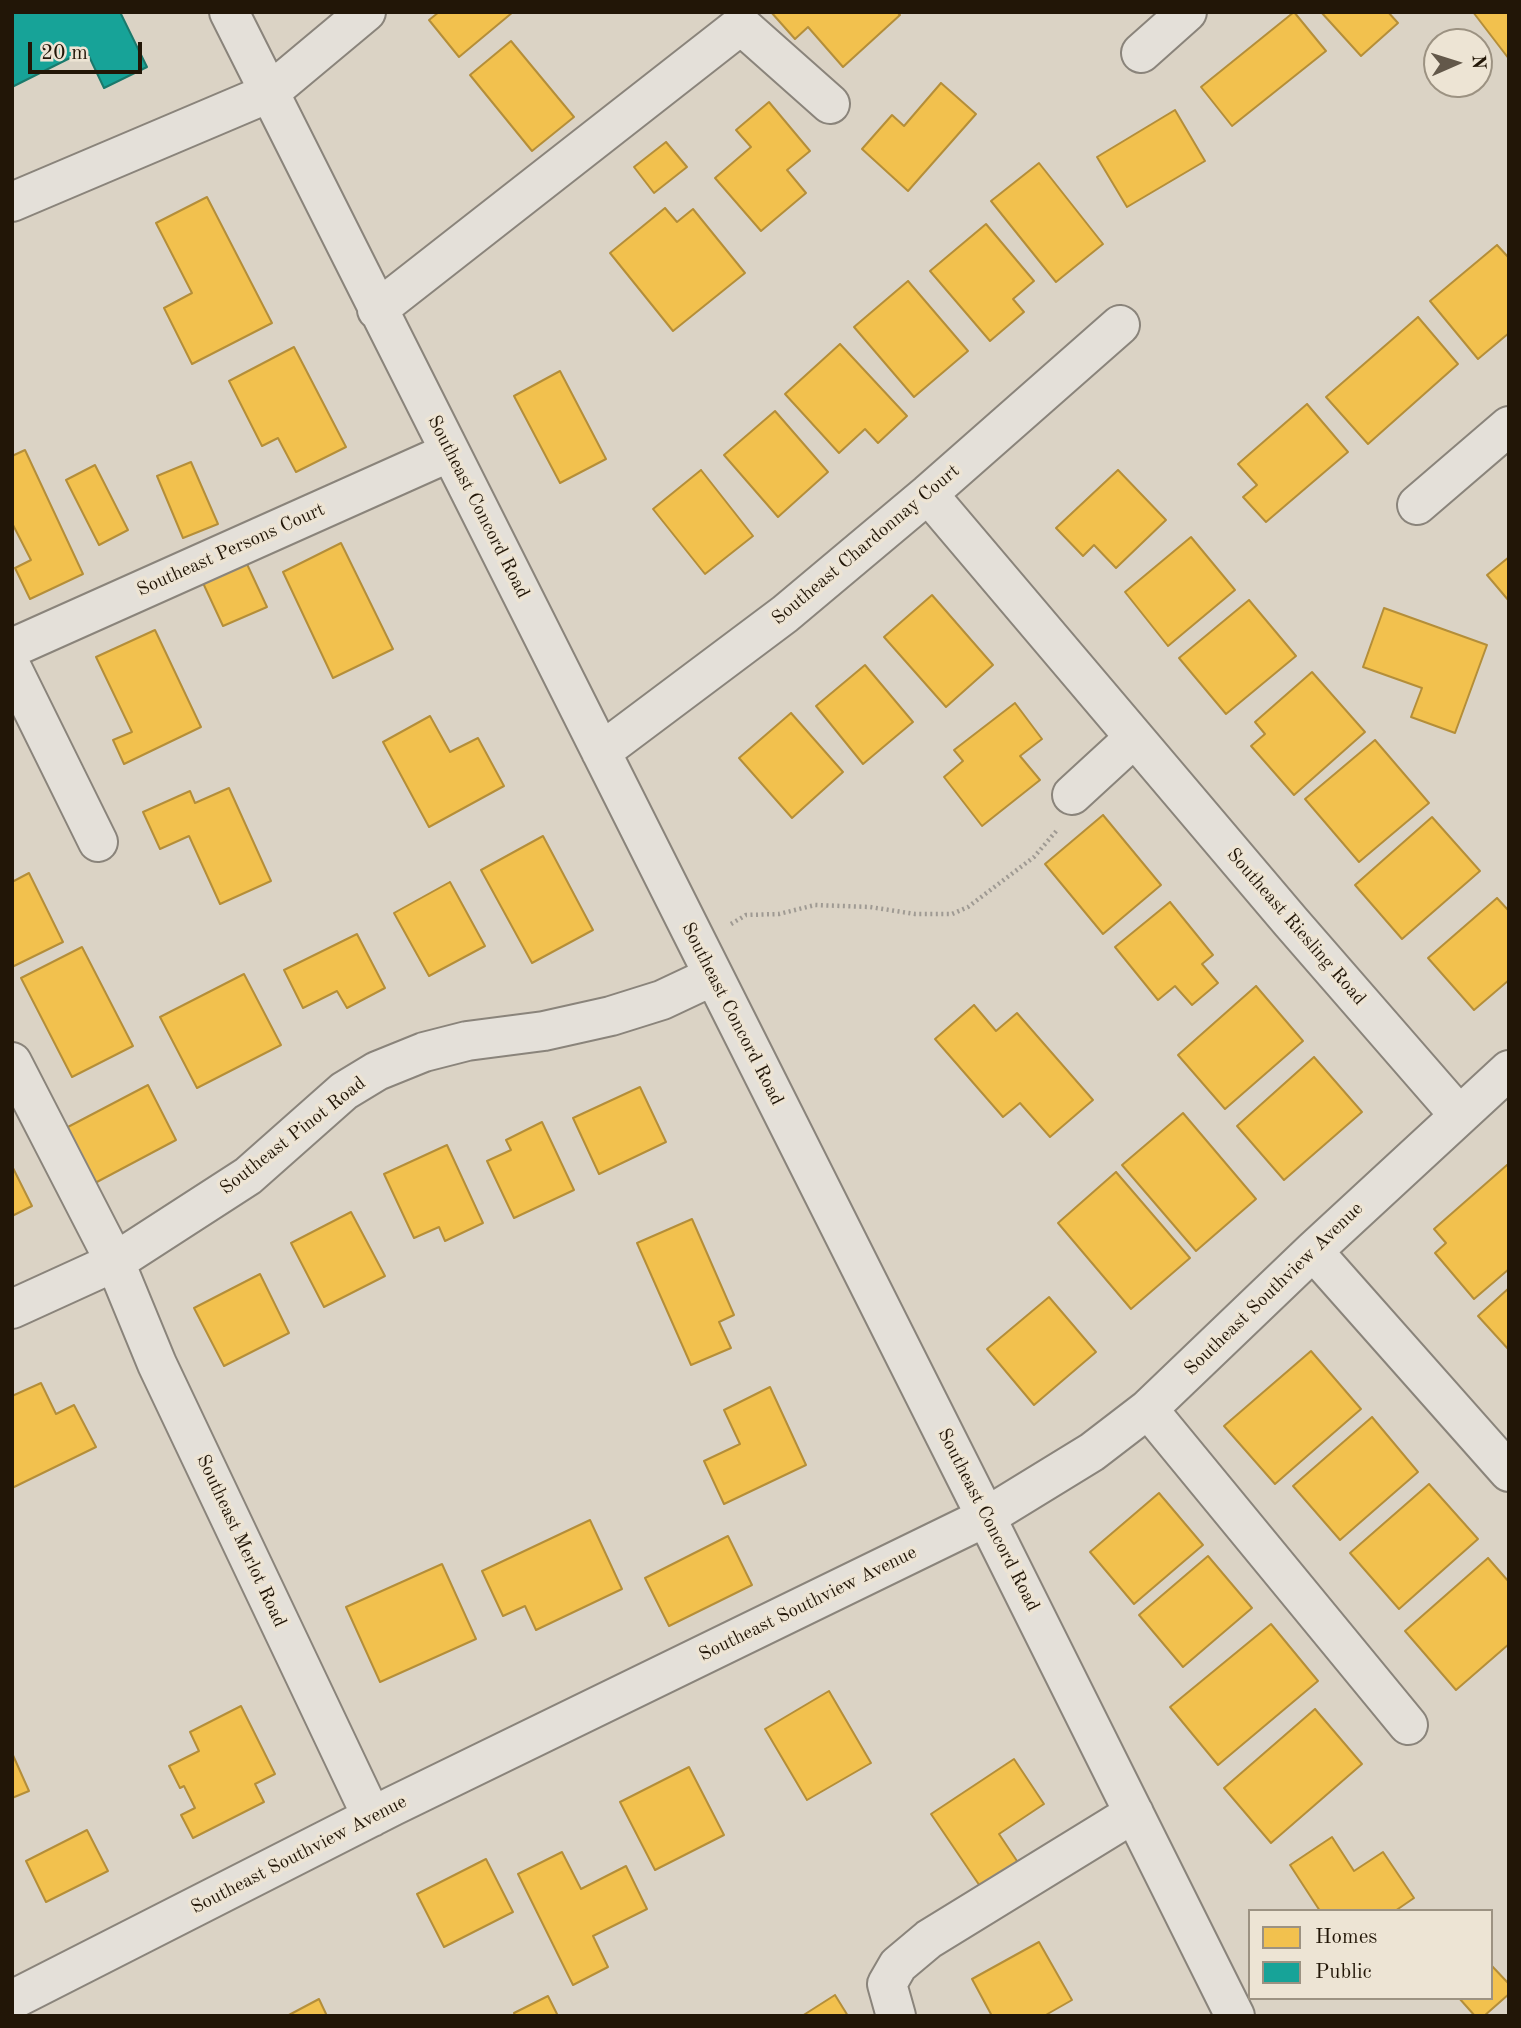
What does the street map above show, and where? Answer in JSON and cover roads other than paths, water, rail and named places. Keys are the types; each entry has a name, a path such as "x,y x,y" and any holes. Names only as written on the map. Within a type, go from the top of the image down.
{"street":[{"name":"Southeast Concord Road","path":"229,12 1235,2016"},
{"path":"12,202 269,93 366,12"},
{"path":"1141,53 1187,12"},
{"path":"377,310 741,25 830,104"},
{"name":"Southeast Chardonnay Court","path":"601,752 785,614 928,494 1120,325"},
{"path":"1417,505 1509,426"},
{"name":"Southeast Persons Court","path":"12,648 450,452"},
{"name":"Southeast Riesling Road","path":"928,494 1459,1115"},
{"path":"12,668 98,842"},
{"path":"1072,795 1134,738"},
{"name":"Southeast Pinot Road","path":"12,1309 116,1262 248,1176 344,1091 377,1071 424,1052 467,1041 544,1031 611,1016 662,1000 705,960"},
{"name":"Southeast Merlot Road","path":"12,1062 116,1262 157,1364 372,1817"},
{"name":"Southeast Southview Avenue","path":"12,2000 372,1817 986,1517 1092,1452 1148,1409 1313,1251 1509,1070"},
{"path":"1313,1251 1509,1472"},
{"path":"1148,1409 1408,1725"},
{"path":"896,2016 887,1984 898,1965 929,1939 1134,1813"}]}
